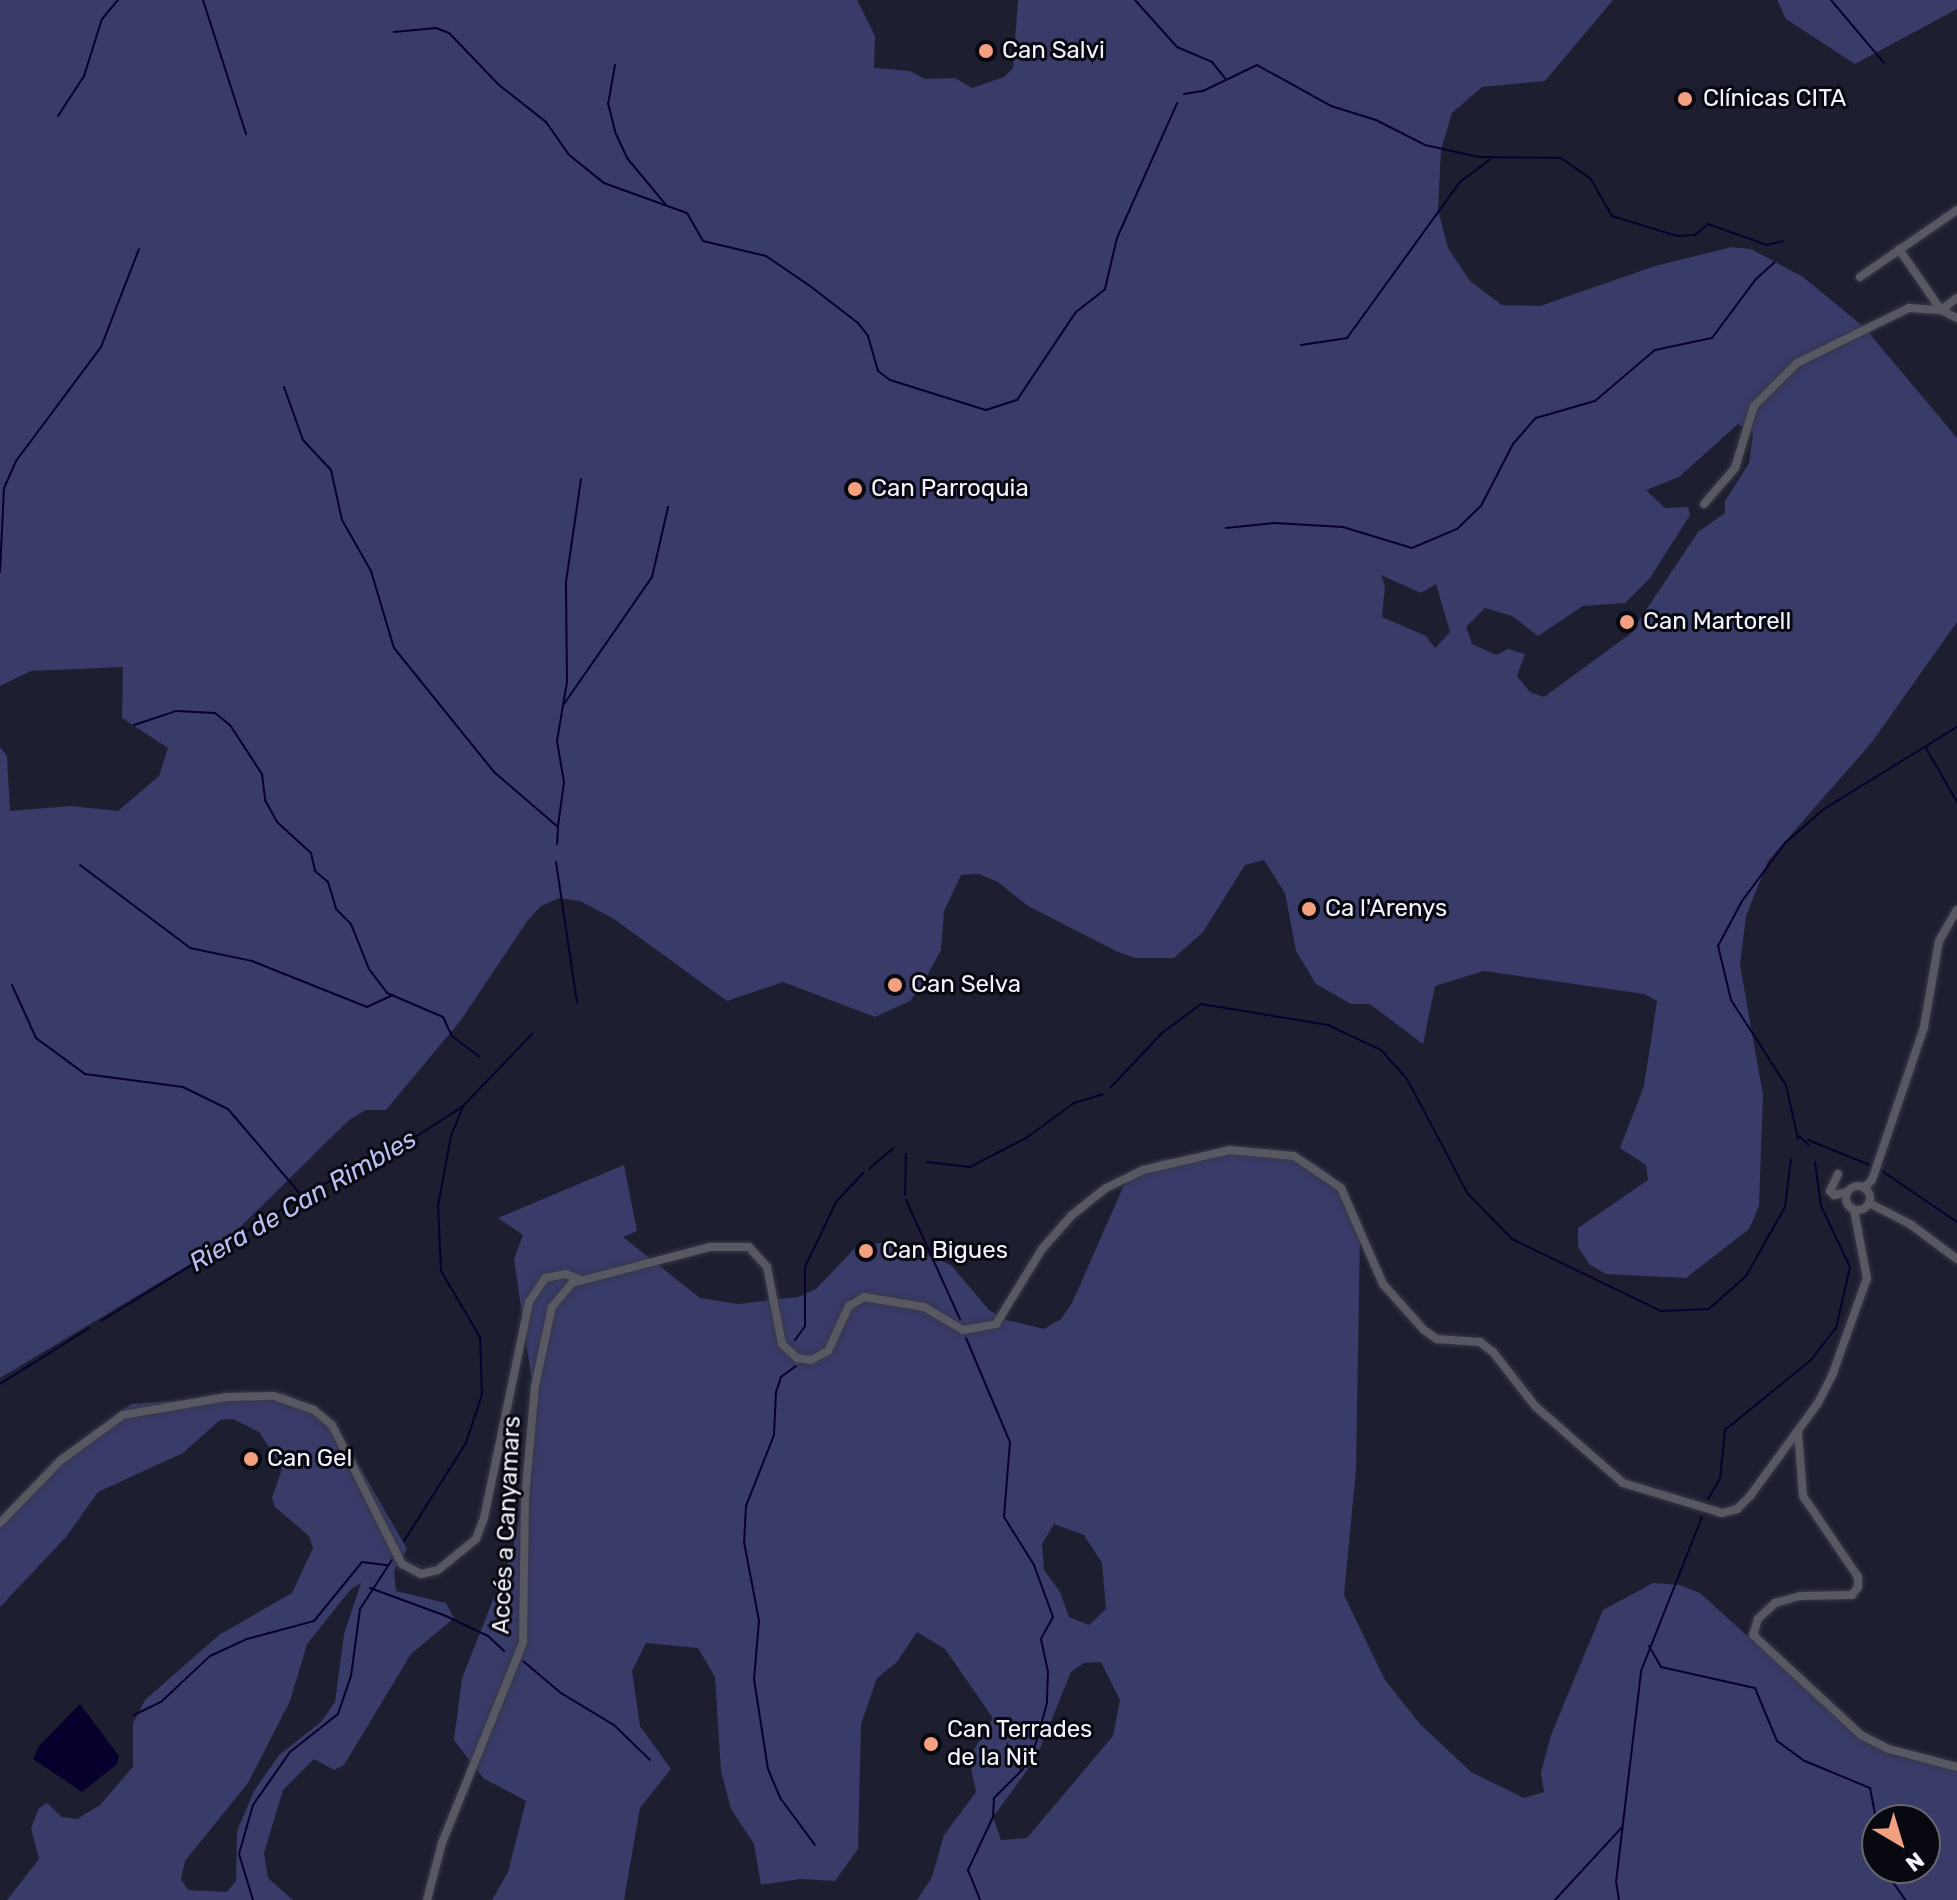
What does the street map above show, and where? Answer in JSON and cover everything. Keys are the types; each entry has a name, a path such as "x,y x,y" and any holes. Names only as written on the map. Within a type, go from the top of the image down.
{"street":[{"path":"1860,277 1957,210"},
{"path":"1899,249 1941,310"},
{"path":"1941,310 1957,298"},
{"path":"1704,504 1735,468 1754,406 1797,363 1909,308 1941,310 1957,318"},
{"path":"1838,1174 1830,1191 1834,1195 1864,1188 1872,1180 1924,1027 1939,941 1957,910"},
{"path":"0,1523 61,1460 123,1415 226,1397 274,1396 314,1410 332,1425 402,1564 421,1574 438,1570 476,1539 484,1518 529,1302 545,1278 566,1274 580,1280 740,1245 759,1255 767,1267 782,1344 797,1358 811,1360 828,1351 849,1306 864,1297 924,1307 953,1326 980,1330 1003,1318 1042,1249 1072,1215 1106,1188 1179,1158 1230,1150 1271,1152 1320,1169 1341,1188 1383,1284 1424,1330 1437,1339 1487,1347 1535,1406 1623,1483 1722,1513 1737,1509 1798,1431 1833,1373 1863,1299 1864,1249 1854,1232 1854,1210 1847,1204 1847,1192"},
{"path":"1864,1188 1869,1203 1910,1224 1957,1259"},
{"path":"1854,1210 1869,1203"},
{"name":"Accés a Canyamars","path":"427,1900 462,1790 523,1643 525,1498 535,1386 552,1307 564,1289 580,1280"},
{"path":"1798,1431 1803,1496 1858,1577 1858,1587 1852,1595 1800,1596 1775,1603 1758,1619 1753,1635 1861,1735 1888,1749 1957,1767"}],"shaded area":[{"path":"0,0 857,0 875,36 874,68 910,71 925,79 955,78 972,88 1004,77 1013,68 1018,0 1613,0 1545,81 1482,87 1452,113 1441,150 1438,210 1448,248 1470,281 1502,305 1540,306 1655,266 1732,247 1751,249 1803,277 1864,327 1957,438 1957,622 1872,742 1768,861 1746,916 1740,965 1763,1095 1759,1206 1749,1229 1686,1278 1606,1274 1590,1265 1578,1247 1578,1228 1648,1180 1646,1165 1620,1148 1644,1086 1657,1001 1644,994 1484,971 1435,986 1423,1044 1370,1004 1351,1004 1316,984 1296,951 1285,893 1264,860 1245,865 1203,932 1174,958 1135,958 1116,951 1028,906 998,882 979,874 961,875 944,911 941,950 922,985 910,1001 875,1017 783,982 727,1001 614,919 580,901 559,898 541,906 528,920 461,1020 386,1110 366,1110 349,1120 222,1245 0,1378 0,747 7,756 10,811 71,806 118,811 159,776 168,748 122,718 123,667 31,671 0,686","holes":["1738,424 1753,434 1749,463 1725,501 1725,513 1698,532 1630,634 1544,697 1530,692 1517,676 1525,654 1508,649 1496,655 1472,644 1466,627 1485,608 1512,616 1538,636 1583,606 1625,603 1650,578 1690,515 1688,507 1665,508 1646,490 1679,477","1381,575 1421,593 1436,584 1450,632 1435,648 1426,636 1382,617 1385,586"]},
{"path":"1777,0 1957,0 1957,9 1855,64 1786,19"},
{"path":"1243,1152 1302,1157 1334,1179 1360,1232 1356,1470 1344,1595 1385,1680 1420,1724 1471,1772 1524,1798 1544,1792 1541,1773 1551,1735 1603,1610 1653,1583 1680,1585 1700,1593 1860,1738 1895,1756 1957,1768 1957,1900 917,1900 932,1877 944,1835 976,1792 969,1758 993,1718 945,1649 917,1632 897,1662 877,1678 861,1724 858,1849 835,1881 800,1879 761,1885 754,1844 731,1809 721,1771 715,1677 698,1648 646,1643 632,1671 640,1726 671,1769 640,1808 624,1900 492,1900 508,1872 526,1801 483,1778 454,1740 462,1678 512,1552 529,1475 534,1396 514,1259 523,1235 498,1218 624,1165 637,1231 623,1237 700,1298 738,1304 798,1297 816,1289 857,1246 896,1241 951,1265 989,1310 1006,1320 1044,1329 1061,1319 1072,1303 1128,1176 1164,1159","holes":["1054,1524 1084,1535 1102,1563 1106,1609 1089,1625 1069,1617 1060,1592 1044,1570 1042,1544","1101,1662 1120,1700 1113,1736 1027,1838 1001,1840 993,1817 1036,1758 1071,1672 1084,1663"]},
{"path":"284,1393 323,1413 342,1436 407,1549 394,1571 396,1591 446,1603 454,1618 411,1654 344,1765 334,1770 314,1759 283,1790 264,1853 268,1878 293,1900 7,1900 39,1859 31,1828 39,1808 47,1803 62,1817 77,1819 100,1805 133,1767 133,1723 145,1700 219,1635 292,1593 313,1548 309,1536 275,1507 272,1498 282,1469 259,1432 233,1419 220,1420 183,1453 98,1492 66,1537 0,1607 0,1518 71,1449 131,1404","holes":["361,1583 344,1634 335,1702 321,1722 279,1755 254,1791 237,1831 236,1881 227,1892 188,1890 181,1879 185,1861 248,1783 290,1701 307,1644 351,1589"]},
{"path":"80,1704 119,1756 117,1764 82,1792 33,1759 39,1746"}],"waterway":[{"path":"58,116 84,76 102,19 118,0"},
{"path":"203,0 246,134"},
{"path":"1135,0 1177,47 1212,62 1225,78"},
{"path":"1831,0 1884,63"},
{"path":"394,32 436,28 449,33 499,85 546,122 568,154 604,183 687,213 703,241 766,256 810,286 858,323 868,336 878,371 890,380 986,410 1017,400 1076,312 1105,289 1117,238 1177,103"},
{"path":"615,65 608,103 616,134 627,158 666,205"},
{"path":"1184,94 1203,91 1257,65 1331,106 1376,120 1425,145 1479,157 1561,158 1590,178 1612,216 1677,236 1695,235 1708,224 1767,245 1783,241"},
{"path":"1301,345 1347,338 1460,182 1490,159"},
{"path":"0,572 4,488 16,461 101,347 139,249"},
{"path":"1226,528 1274,523 1343,527 1412,548 1457,529 1481,506 1513,444 1536,418 1595,401 1655,350 1712,338 1756,279 1775,262"},
{"path":"284,387 303,440 331,470 342,520 371,571 394,648 494,772 558,827 557,844"},
{"path":"558,826 564,782 557,741 567,682 566,582 581,479"},
{"path":"564,704 652,577 668,507"},
{"path":"134,725 176,711 215,713 230,725 262,774 265,800 277,822 311,853 315,871 328,882 336,909 351,924 369,969 387,993 443,1017 452,1036 479,1056"},
{"path":"1798,1139 1786,1085 1731,1000 1718,946 1742,901 1785,843 1824,809 1957,727"},
{"path":"1926,748 1957,802"},
{"path":"556,862 577,1002"},
{"path":"80,865 190,948 252,961 367,1007 393,995"},
{"path":"12,985 36,1038 85,1074 183,1087 228,1109 302,1196"},
{"path":"1111,1087 1162,1033 1201,1004 1328,1025 1381,1050 1407,1079 1468,1194 1512,1239 1661,1311 1709,1309 1746,1276 1785,1207 1791,1159"},
{"path":"404,1541 466,1443 482,1394 480,1337 441,1271 438,1206 451,1136 463,1106 532,1034"},
{"path":"927,1162 970,1167 1026,1138 1074,1103 1103,1094"},
{"name":"Riera de Can Rimbles","path":"101,1321 316,1188 403,1145 462,1107"},
{"path":"1799,1136 1809,1145"},
{"path":"1808,1140 1870,1165"},
{"path":"869,1169 893,1148"},
{"path":"905,1195 906,1154"},
{"path":"1708,1499 1720,1479 1725,1430 1810,1361 1836,1328 1850,1267 1821,1206 1815,1162"},
{"path":"1882,1171 1957,1222"},
{"path":"795,1340 805,1326 805,1267 836,1202 863,1173"},
{"path":"906,1200 960,1319"},
{"name":"Riera de Can Rimbles","path":"0,1384 89,1328"},
{"path":"966,1338 1010,1442 1004,1517 1034,1565 1053,1617 1041,1639 1048,1671 1047,1703 1036,1743 1022,1770 994,1798 993,1817 968,1870 980,1900"},
{"path":"796,1366 781,1377 776,1392 774,1435 746,1506 744,1542 759,1621 754,1679 768,1769 781,1799 815,1845"},
{"path":"1619,1900 1616,1882 1641,1671 1702,1517"},
{"path":"253,1900 239,1854 253,1805 290,1752 338,1714 351,1676 360,1609 392,1560"},
{"path":"134,1715 161,1702 210,1656 247,1639 314,1621 362,1562 388,1565"},
{"path":"370,1588 446,1616 488,1636 504,1651"},
{"path":"1649,1646 1661,1667 1755,1688 1777,1741 1805,1761 1870,1788 1873,1804"},
{"path":"523,1661 561,1693 614,1725 650,1760"},
{"path":"1555,1900 1623,1826"},
{"path":"1894,1884 1905,1900"}],"place":[{"name":"Can Salvi","path":"986,51"},
{"name":"Clínicas CITA","path":"1685,99"},
{"name":"Can Parroquia","path":"855,489"},
{"name":"Can Martorell","path":"1627,622"},
{"name":"Ca l'Arenys","path":"1309,909"},
{"name":"Can Selva","path":"895,985"},
{"name":"Can Bigues","path":"866,1251"},
{"name":"Can Gel","path":"251,1459"},
{"name":"Can Terrades de la Nit","path":"931,1744"}]}
